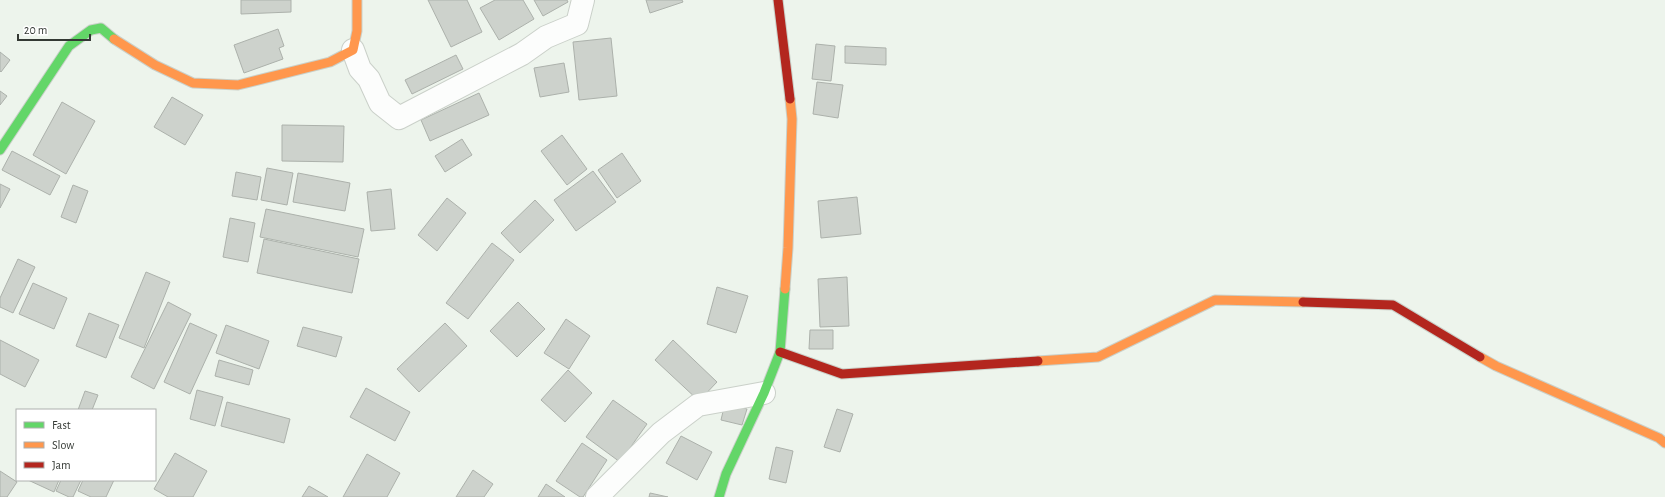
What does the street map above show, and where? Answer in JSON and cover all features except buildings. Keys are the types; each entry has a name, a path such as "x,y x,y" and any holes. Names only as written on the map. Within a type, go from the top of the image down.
{"street":[{"path":"357,0 357,26 354,50 360,70 369,79 380,103 399,118 522,54 546,37 577,24 583,0"},
{"path":"719,497 726,474 764,393 780,352 788,248 792,118 778,0"},
{"path":"0,150 69,46 92,30 101,28 117,41 155,65 193,83 238,85 330,62 354,50"},
{"path":"780,352 842,374 1098,357 1215,300 1393,306 1496,366 1659,438 1665,443"},
{"path":"597,497 660,434 698,405 764,393"}],"traffic: fast":[{"path":"0,150 69,46 91,30 101,28 114,39"},
{"path":"719,497 726,474 764,393 780,352 785,289"}],"traffic: slow":[{"path":"114,39 155,65 193,83 238,85 330,62 353,50 357,31 357,0"},
{"path":"785,289 788,248 792,119 790,99"},
{"path":"1038,361 1098,357 1215,300 1303,302"},
{"path":"1480,357 1496,366 1659,438 1665,443"}],"traffic: jam":[{"path":"778,0 790,99"},
{"path":"1303,302 1393,305 1480,357"},
{"path":"780,352 842,374 1038,361"}]}
